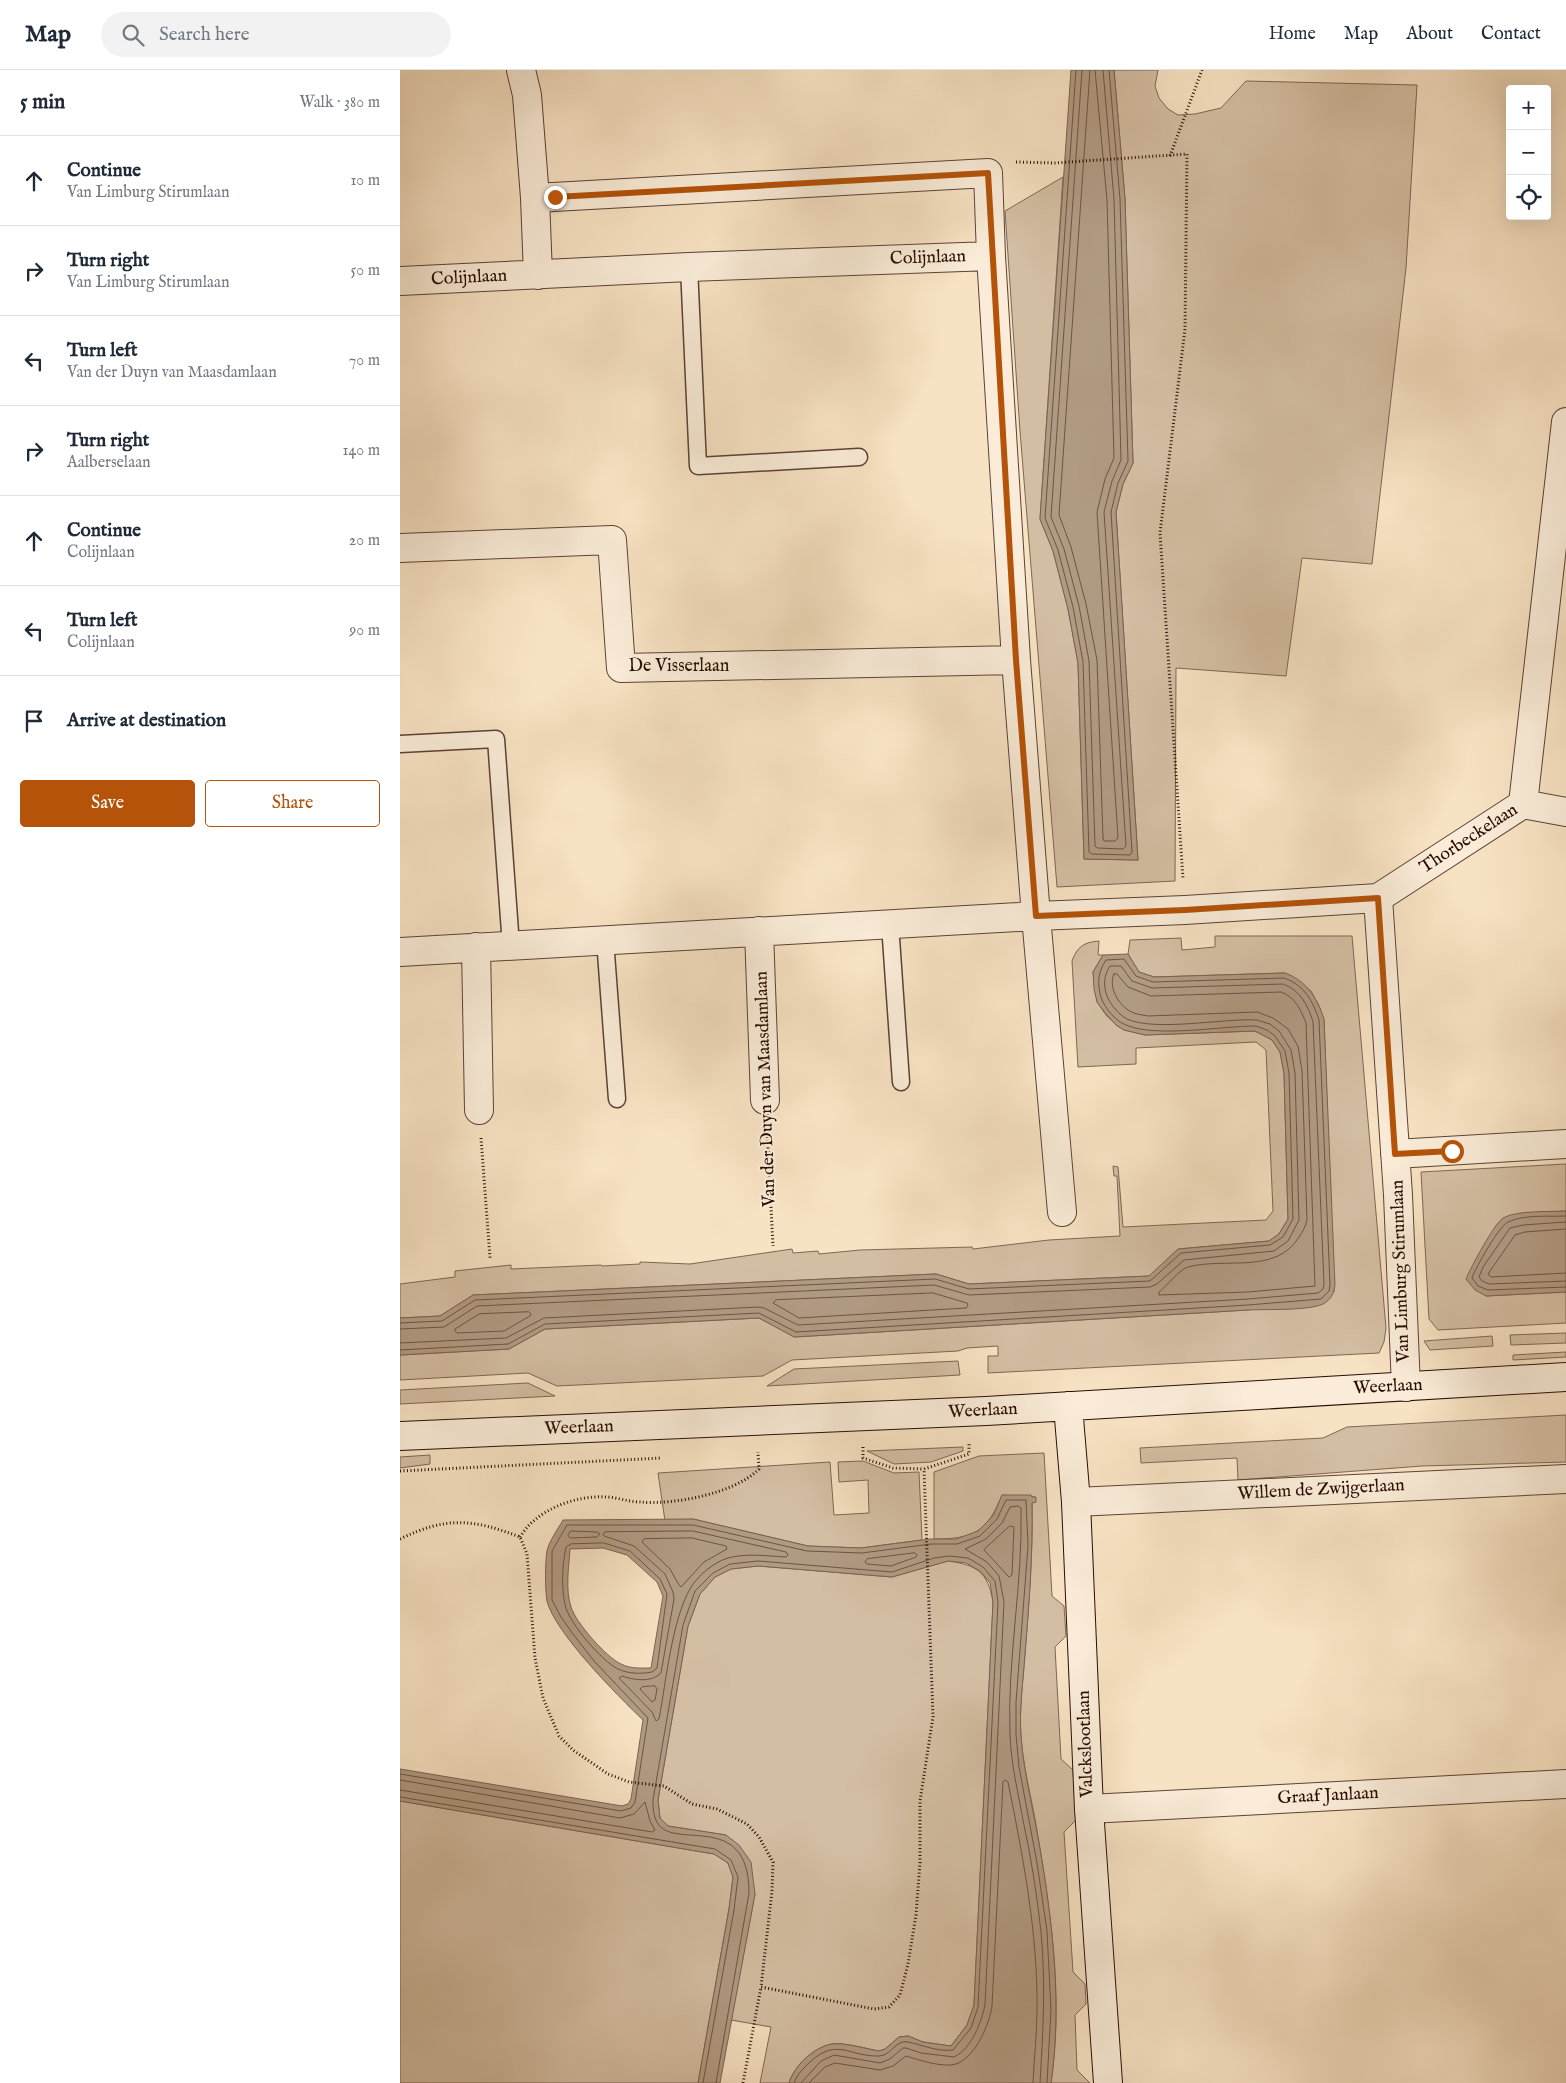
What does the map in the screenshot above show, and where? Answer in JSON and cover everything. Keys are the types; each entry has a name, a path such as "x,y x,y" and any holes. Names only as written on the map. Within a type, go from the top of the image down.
{"street":[{"path":"521,70 527,95 535,198 538,275"},
{"name":"Colijnlaan","path":"400,281 689,267 991,256 988,173 535,198"},
{"path":"991,256 1016,660 1062,1212"},
{"path":"1523,804 1566,422"},
{"name":"De Visserlaan","path":"400,548 612,540 621,668 1016,660"},
{"name":"Thorbeckelaan","path":"1378,898 1523,804 1566,812"},
{"path":"400,952 1378,898"},
{"name":"Van Limburg Stirumlaan","path":"1378,898 1395,1154 1406,1387"},
{"name":"Van der Duyn van Maasdamlaan","path":"759,931 765,1100"},
{"path":"476,947 479,1110"},
{"name":"Van Limburg Stirumlaan","path":"1395,1154 1566,1144"},
{"name":"Weerlaan","path":"400,1436 1068,1406 1566,1377"},
{"name":"Valckslootlaan","path":"1068,1406 1076,1502 1089,1809 1108,2083"},
{"name":"Willem de Zwijgerlaan","path":"1076,1502 1566,1479"},
{"name":"Graaf Janlaan","path":"1089,1809 1566,1784"}],"lane":[{"path":"689,267 698,466 859,457"},
{"path":"400,744 496,738 510,946"},
{"path":"890,924 901,1082"},
{"path":"606,940 617,1099"}],"path":[{"path":"1170,156 1202,70"},
{"path":"1054,163 1187,154 1185,329 1160,533 1185,910"},
{"name":"Van der Duyn van Maasdamlaan","path":"765,1100 773,1246"},
{"path":"479,1110 490,1258"},
{"path":"863,1447 864,1458 893,1468 924,1469 969,1454 969,1442"},
{"path":"520,1537 527,1526 547,1511 572,1501 605,1496 640,1502 671,1502 710,1495 752,1475 758,1469 758,1452"},
{"path":"761,1987 874,2009 889,2007 900,1995 908,1964 916,1915 920,1863 920,1801 933,1717 924,1469"},
{"path":"400,1539 420,1529 454,1522 496,1528 520,1537 527,1554 535,1658 542,1698 560,1736 573,1750 608,1774 629,1782 664,1786 692,1804 717,1809 747,1824 759,1837 773,1862 772,1891 761,1987 743,2083"}],"shaded area":[{"path":"1114,70 1158,70 1155,86 1159,98 1168,109 1178,115 1195,114 1221,108 1246,81 1417,85 1406,268 1372,564 1302,558 1286,676 1176,668 1175,881 1057,887 1020,431 1005,211 1063,177 1040,519 1053,551 1068,609 1078,663 1084,859 1138,860 1116,512 1123,484 1133,463 1125,199"},
{"path":"1215,936 1352,936 1386,1328 1384,1342 1379,1353 988,1373 988,1356 998,1356 998,1346 967,1348 958,1351 792,1360 763,1376 557,1386 528,1373 400,1380 400,1355 509,1349 545,1329 759,1318 795,1337 1248,1310 1334,1292 1324,1020 1311,991 1285,973 1154,977 1139,972 1128,954 1130,940 1181,938 1182,950 1215,947"},
{"path":"1099,941 1098,955 1103,955 1093,972 1097,1002 1106,1015 1124,1030 1145,1035 1255,1031 1272,1040 1280,1052 1284,1073 1288,1219 1279,1234 1269,1241 1178,1249 1150,1276 969,1284 936,1274 473,1295 440,1316 400,1318 400,1284 455,1277 455,1271 511,1265 511,1269 640,1264 640,1262 690,1264 792,1249 793,1253 818,1251 819,1254 860,1250 972,1247 973,1249 1049,1240 1120,1236 1117,1176 1114,1176 1113,1166 1118,1167 1123,1227 1266,1220 1273,1211 1266,1050 1256,1042 1136,1048 1136,1064 1078,1067 1072,961 1076,952 1082,946"},
{"path":"1566,1164 1566,1211 1522,1213 1486,1296 1566,1292 1566,1323 1438,1330 1429,1319 1421,1172"},
{"path":"1566,1333 1566,1343 1511,1345 1510,1335"},
{"path":"1492,1336 1493,1346 1430,1350 1424,1341"},
{"path":"1566,1352 1566,1357 1513,1360 1513,1355"},
{"path":"958,1361 960,1375 767,1386 794,1369"},
{"path":"528,1383 555,1396 400,1404 400,1390"},
{"path":"1566,1415 1566,1462 1422,1466 1238,1480 1237,1458 1141,1463 1140,1448 1323,1438 1347,1427"},
{"path":"963,1447 963,1451 931,1462 894,1464 867,1451"},
{"path":"1044,1453 1052,1596 1064,1606 1066,1636 1055,1647 1061,1759 1073,1770 1076,1820 1064,1832 1073,1972 1085,1984 1086,2004 1075,2015 1077,2070 1090,2083 1051,2083 1056,2017 1054,1951 1046,1884 1023,1758 1021,1737 1021,1696 1028,1616 1032,1503 1035,1497 1002,1495 991,1517 977,1531 959,1537 934,1539 934,1472 979,1456"},
{"path":"430,1455 430,1464 400,1468 400,1457"},
{"path":"863,1461 894,1473 919,1472 922,1540 861,1548 808,1546 693,1519 665,1521 658,1473 830,1462 834,1515 869,1513 868,1480 839,1482 838,1462"},
{"path":"948,1561 967,1565 980,1572 988,1584 993,1602 974,2005 967,2025 951,2046 923,2042 908,2036 899,2037 885,2049 879,2051 832,2044 818,2049 806,2058 795,2070 789,2083 760,2083 771,2027 731,2020 755,1894 726,1835 668,1826 660,1818 658,1800 688,1626 700,1594 715,1577 731,1569 758,1566 892,1577"},
{"path":"400,1801 714,1854 728,1863 733,1877 729,1909 698,2083 400,2083"}],"water":[{"path":"1071,70 1114,70 1125,199 1133,463 1123,484 1116,512 1138,860 1084,859 1078,663 1068,609 1053,551 1040,519"},
{"path":"1128,954 1139,972 1154,977 1285,973 1293,976 1305,986 1318,1004 1324,1019 1335,1285 1332,1296 1323,1304 1297,1309 1248,1310 794,1337 759,1318 545,1329 509,1349 400,1355 400,1318 440,1316 473,1295 936,1274 969,1284 1149,1276 1178,1249 1269,1241 1279,1234 1288,1219 1284,1073 1280,1052 1272,1040 1255,1031 1145,1035 1124,1030 1116,1025 1097,1002 1093,972 1103,955"},
{"path":"1566,1211 1566,1292 1486,1296 1475,1290 1466,1279 1489,1237 1503,1218 1509,1215 1525,1213"},
{"path":"1002,1495 1031,1495 1036,1497 1036,1502 1032,1503 1032,1541 1021,1737 1024,1765 1040,1849 1052,1936 1056,2025 1051,2083 789,2083 795,2070 806,2058 818,2049 832,2044 849,2045 879,2051 885,2049 899,2037 908,2036 923,2042 951,2046 967,2025 974,2005 993,1602 990,1583 980,1571 966,1563 948,1561 892,1577 758,1566 731,1569 715,1577 700,1594 688,1626 658,1800 660,1818 668,1826 726,1835 739,1845 751,1862 755,1894 720,2083 698,2083 729,1909 733,1877 728,1863 714,1854 400,1801 400,1769 622,1806 628,1804 631,1799 643,1720 574,1646 552,1614 547,1601 547,1551 563,1520 693,1519 808,1546 861,1548 930,1539 956,1539 978,1531 993,1516","holes":["603,1548 627,1555 657,1582 663,1596 651,1668 625,1666 615,1660 592,1639 574,1614 569,1600 570,1549"]}],"route":[{"path":"555,197 988,173 991,256 1016,660 1036,916 1185,910 1378,898 1395,1154 1452,1151"}]}
